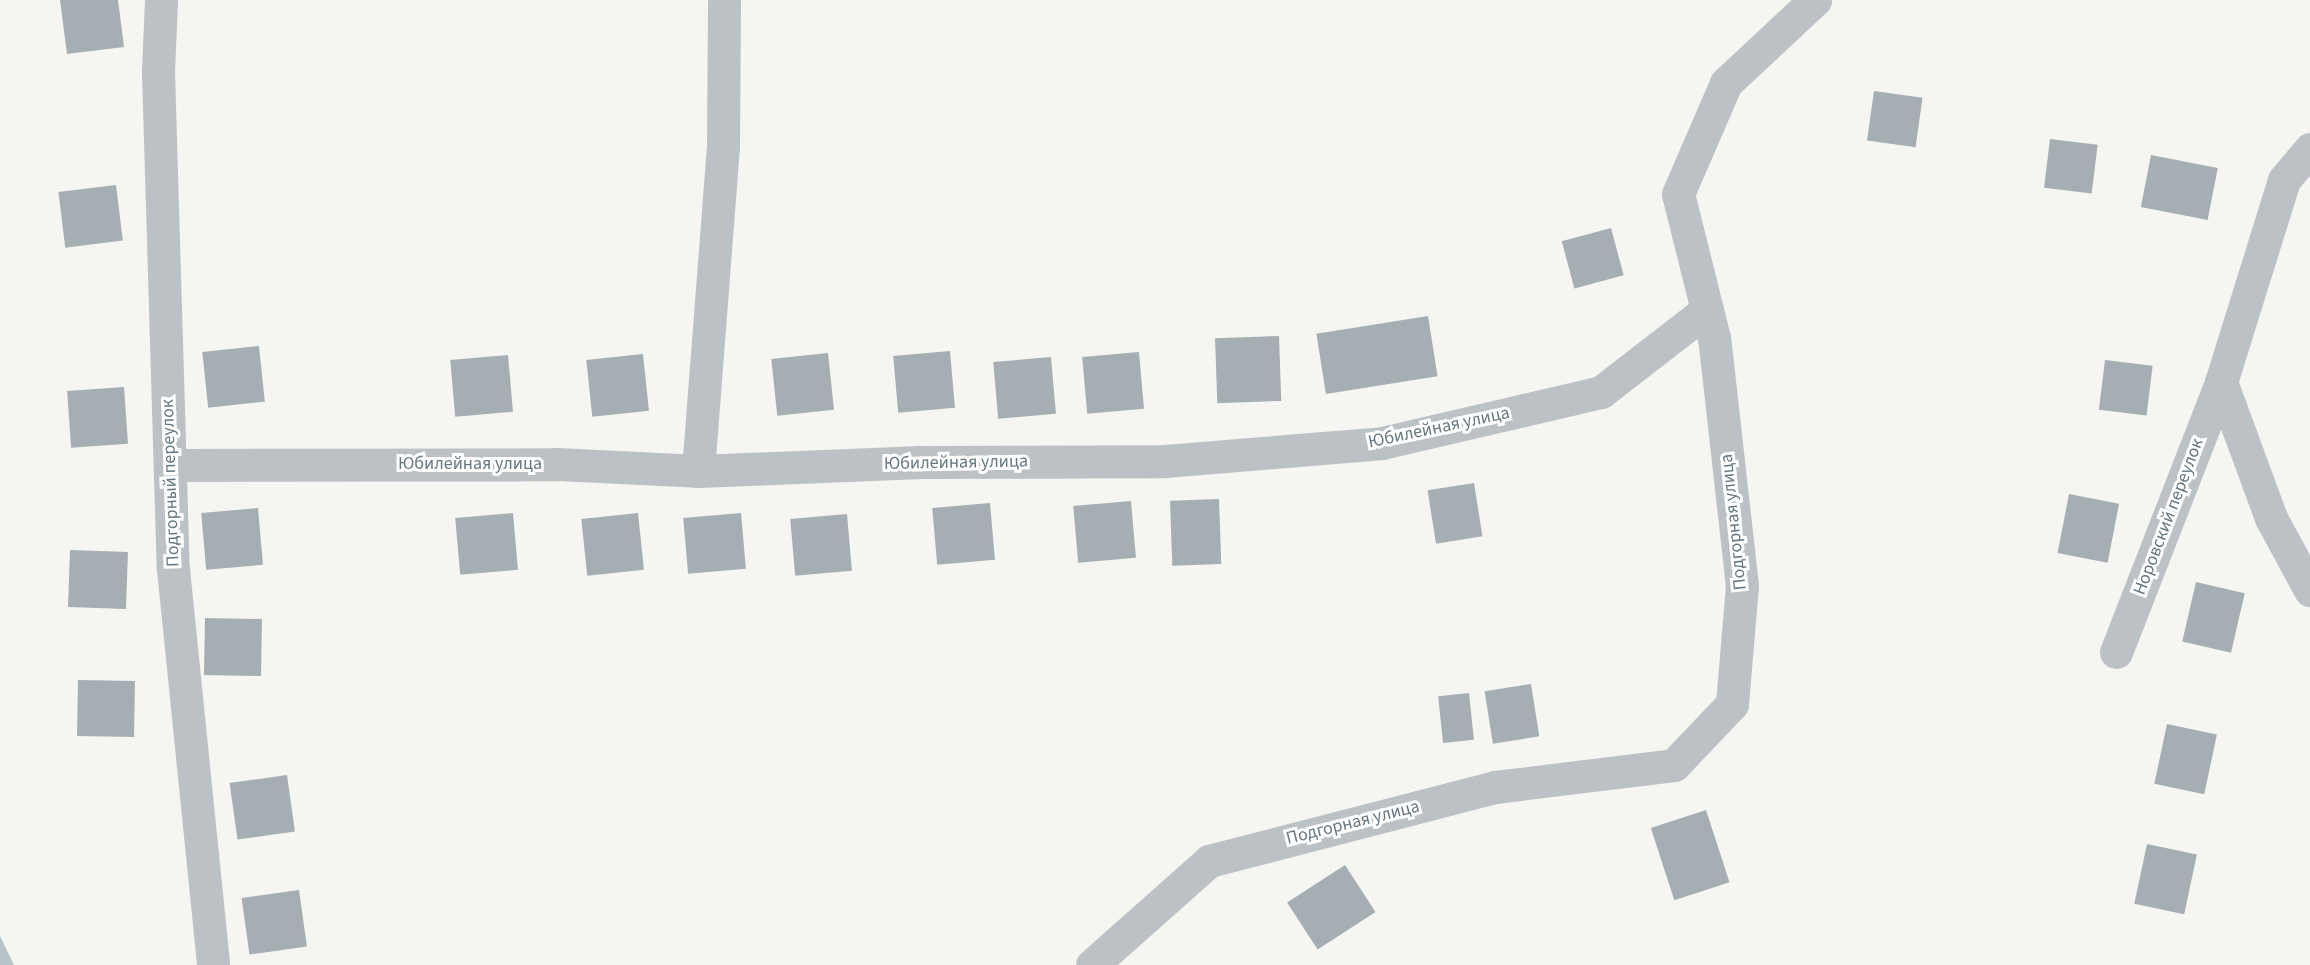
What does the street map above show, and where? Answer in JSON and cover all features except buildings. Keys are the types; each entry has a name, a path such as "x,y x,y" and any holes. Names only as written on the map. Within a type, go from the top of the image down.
{"street":[{"name":"Подгорный переулок","path":"161,0 158,72 173,569 213,965"},
{"path":"698,471 723,147 724,0"},
{"name":"Подгорная улица","path":"1092,965 1209,861 1495,787 1674,765 1732,705 1742,586 1714,338 1678,194 1726,83 1815,0"},
{"name":"Норовский переулок","path":"2116,652 2222,382 2284,180 2310,150"},
{"name":"Юбилейная улица","path":"170,465 557,464 698,471 921,462 1165,461 1382,443 1601,392 1707,310"},
{"path":"2222,382 2271,518 2310,590"}],"shaded area":[{"path":"0,936 14,965 0,965"}]}
